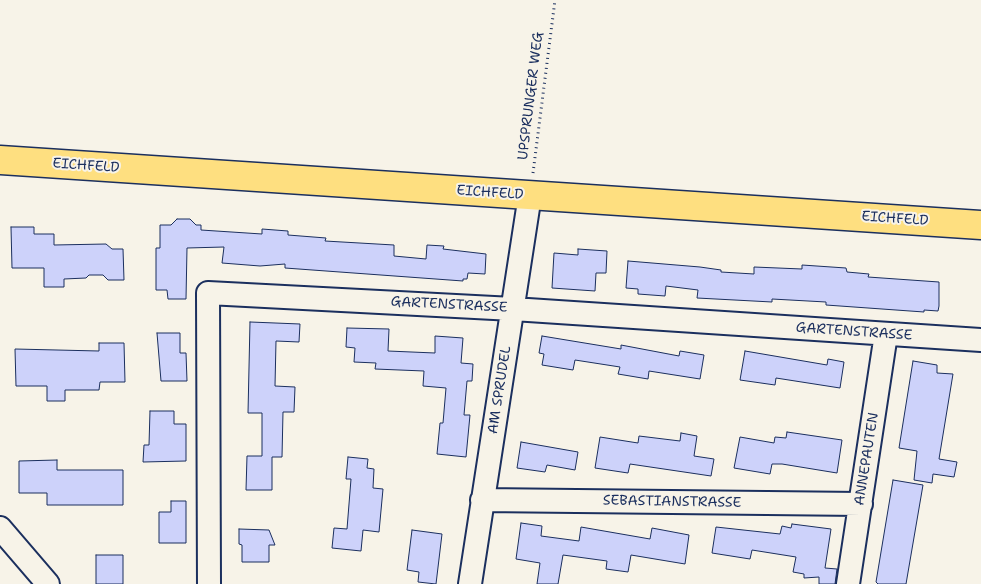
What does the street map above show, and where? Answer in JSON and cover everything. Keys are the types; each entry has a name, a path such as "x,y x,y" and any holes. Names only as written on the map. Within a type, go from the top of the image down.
{"main road":[{"name":"EICHFELD","path":"0,160 981,225"}],"street":[{"name":"AM SPRUDEL","path":"470,584 530,196"},
{"name":"GARTENSTRASSE","path":"209,584 208,293 513,308 981,340"},
{"name":"ANNEPAUTEN","path":"848,584 886,334"},
{"name":"SEBASTIANSTRASSE","path":"482,500 860,504"},
{"path":"0,528 48,584"}],"path":[{"name":"UPSPRUNGER WEG","path":"530,196 554,0"}],"building":[{"path":"177,219 190,219 196,225 201,225 201,230 262,234 262,229 288,231 288,235 326,238 325,241 394,245 394,256 426,259 427,245 444,246 443,249 486,254 485,274 468,273 467,279 463,279 463,281 285,268 285,264 260,266 222,263 224,247 187,248 186,299 168,299 167,290 156,290 156,248 160,248 160,225 171,225"},
{"path":"11,227 34,227 34,234 54,234 54,245 106,244 112,249 123,249 124,280 108,280 103,275 89,275 86,278 64,279 64,287 44,287 44,268 12,268"},
{"path":"578,249 607,251 606,273 596,273 595,291 552,288 554,253 578,255"},
{"path":"628,261 754,274 754,267 802,269 802,265 846,268 847,272 869,274 868,277 939,282 939,306 938,311 924,310 924,312 826,305 826,302 772,299 772,302 697,298 698,290 666,286 665,296 638,294 638,289 626,288"},
{"path":"250,322 300,324 299,342 276,341 275,386 295,387 294,412 283,412 282,457 272,457 272,490 246,490 247,456 262,456 262,413 248,413"},
{"path":"347,328 389,329 388,351 435,353 435,336 463,338 461,363 473,364 472,381 467,381 464,415 470,415 466,457 437,454 440,423 443,423 446,388 423,386 424,371 375,369 376,363 354,362 355,348 346,347"},
{"path":"157,333 180,333 180,353 186,353 187,381 161,381"},
{"path":"542,336 621,349 621,345 679,356 680,351 704,355 700,379 649,371 648,379 618,374 620,367 575,360 573,370 542,365 544,354 539,353"},
{"path":"99,343 124,343 125,382 100,382 99,390 65,390 65,401 47,401 47,386 16,386 15,349 99,351"},
{"path":"745,351 827,365 828,359 844,362 840,388 776,378 775,385 740,380"},
{"path":"913,361 937,365 937,373 953,374 939,459 957,462 954,477 933,474 932,483 914,480 917,451 899,448"},
{"path":"150,411 174,411 174,424 186,424 186,461 143,462 144,445 149,445"},
{"path":"787,432 842,440 837,473 782,464 772,464 770,474 734,468 740,437 774,443 775,437 786,438"},
{"path":"681,433 697,436 694,456 714,459 711,476 630,464 628,473 595,468 600,437 638,443 639,436 680,441"},
{"path":"521,442 578,452 575,470 547,465 545,472 517,468"},
{"path":"348,457 368,459 367,468 374,469 373,488 383,489 379,532 363,530 361,551 332,548 334,528 347,529 351,479 346,479"},
{"path":"57,460 57,470 123,470 123,505 47,505 47,493 19,493 19,461"},
{"path":"893,480 923,485 906,584 878,584 876,582"},
{"path":"171,501 186,501 186,543 159,543 159,512 171,512"},
{"path":"521,523 542,526 541,536 579,541 581,527 650,539 652,528 689,535 685,564 631,555 628,572 606,569 607,561 563,555 558,584 537,584 540,563 516,559"},
{"path":"792,524 831,529 825,568 837,569 835,584 819,584 819,577 804,578 804,574 793,572 796,557 752,550 750,559 712,553 716,527 780,534 782,526 791,528"},
{"path":"239,529 269,530 275,545 269,545 269,562 242,562 242,545 239,544"},
{"path":"412,530 442,534 436,584 418,582 419,572 407,570"},
{"path":"96,555 123,555 123,584 96,584"}]}
